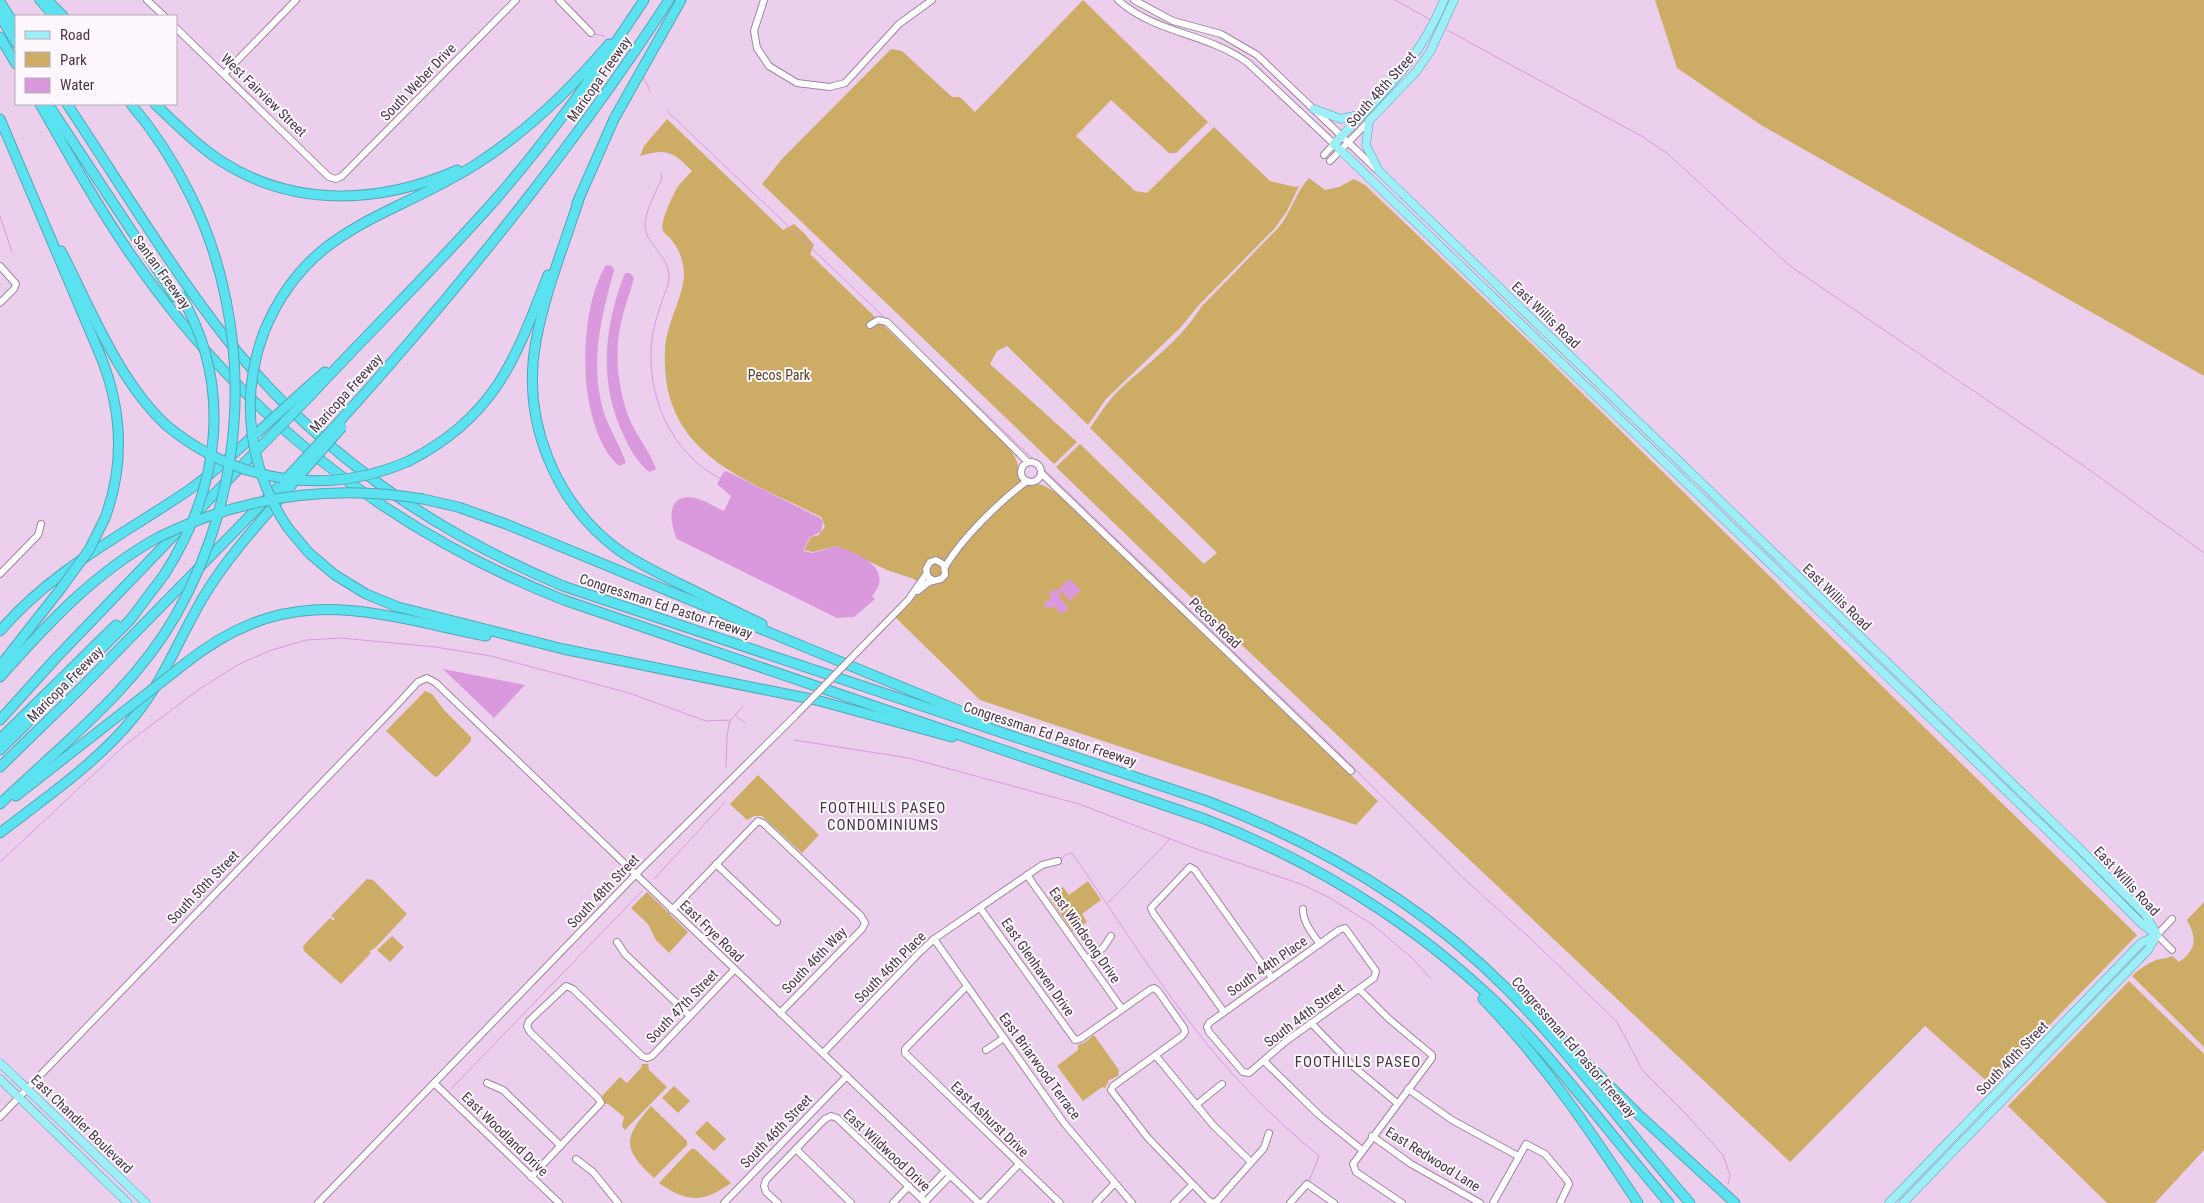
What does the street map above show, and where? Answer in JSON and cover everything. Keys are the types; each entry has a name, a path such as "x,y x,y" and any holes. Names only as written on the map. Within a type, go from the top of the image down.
{"highway":[{"path":"40,0 53,15"},
{"path":"47,0 62,15"},
{"path":"644,0 632,18 566,90 526,126 485,158 453,178 360,224 336,239 312,260 289,286 276,306 264,332 255,363 251,387 252,436 257,462 265,486 288,528 302,546 328,570 350,586 374,598 423,614 563,648 834,704 1044,765"},
{"name":"Maricopa Freeway","path":"0,767 287,484 340,425 525,202 598,104 669,0"},
{"path":"36,204 126,377 145,403 166,425 190,443 218,459 241,469 277,479 312,482 347,480 372,475 409,461 442,442 464,425 483,406 500,383 521,346 579,199 614,119 681,0"},
{"path":"0,2 15,25"},
{"path":"0,16 15,41"},
{"name":"Maricopa Freeway","path":"0,720 56,658 255,452 305,395 363,339 454,245 518,173 583,90 632,18"},
{"path":"0,35 15,55"},
{"path":"0,35 15,62"},
{"name":"Santan Freeway","path":"41,105 108,221 158,292 225,373 289,435"},
{"path":"0,750 49,702 148,598 179,551 202,496 213,443 214,397 204,345 194,319 49,105"},
{"path":"0,739 126,615 159,573 184,528 196,495 205,458 209,428 208,399 203,364 193,332 178,296 55,105"},
{"name":"Santan Freeway","path":"68,105 204,310 248,364 310,428"},
{"path":"0,804 114,698 143,665 176,615 207,550 219,512 230,466 236,386 233,341 226,300 215,255 195,205 171,159 132,105"},
{"path":"156,105 196,142 229,166 266,183 295,192 316,195 360,196 412,187 457,170 499,147"},
{"path":"0,119 104,365 114,398 119,433 118,459 113,493 105,518 90,550 0,666"},
{"path":"579,199 542,315 533,357 533,393 536,420 545,451 558,480 572,503 589,524 608,542 628,556 820,653"},
{"path":"0,631 24,605 59,575 192,488 305,395"},
{"name":"Congressman Ed Pastor Freeway","path":"310,428 364,473 421,514 467,541 530,572 612,604 1207,801 1256,820 1351,869 1410,908 1452,940 1505,987 1553,1039 1690,1203"},
{"name":"Congressman Ed Pastor Freeway","path":"289,435 348,483 407,523 468,558 523,584 572,603 1202,818 1283,853 1366,900 1444,957 1489,997 1533,1040 1669,1203"},
{"path":"0,833 96,756 130,722 158,683 218,574 287,484"},
{"path":"0,677 75,597 116,564 159,538 226,510 295,495 359,492 423,499 458,507 495,520 1048,747"},
{"path":"0,808 220,638 251,623 285,613 319,608 362,611 534,645 563,648"},
{"path":"1444,957 1543,1066 1574,1108 1638,1203"},
{"path":"1505,987 1537,1012 1638,1114 1735,1203"}],"main road":[{"name":"South 48th Street","path":"1334,144 1408,66 1435,24 1444,0"},
{"name":"South 48th Street","path":"1369,121 1415,73 1430,52 1454,0"},
{"path":"1314,109 1341,119 1364,113"},
{"path":"1369,121 1366,145 1379,171"},
{"name":"East Willis Road","path":"1334,144 1702,497 2142,924 2156,935"},
{"name":"East Willis Road","path":"1379,171 2075,844 2144,914 2156,935"},
{"path":"1702,497 1708,490"},
{"name":"South 40th Street","path":"1889,1203 2141,943 2156,935"},
{"name":"South 40th Street","path":"1901,1203 2148,950 2156,935"},
{"name":"East Chandler Boulevard","path":"0,1063 146,1203"},
{"name":"East Chandler Boulevard","path":"0,1079 128,1203"},
{"path":"1901,1203 1926,1174 1926,1164"}],"street":[{"path":"147,0 163,15"},
{"path":"225,74 296,0"},
{"name":"South Weber Drive","path":"336,179 342,176 516,0"},
{"path":"559,0 591,34"},
{"path":"764,0 754,31 757,48 769,66 797,83 830,88 845,83 899,24 932,0"},
{"path":"1118,0 1138,15 1170,30 1229,50 1262,74 1334,144"},
{"name":"East Willis Road","path":"1134,0 1173,21 1226,36 1258,55 1379,171"},
{"path":"1170,30 1173,21"},
{"name":"West Fairview Street","path":"178,30 329,177 336,179"},
{"path":"1262,74 1270,66"},
{"name":"South 48th Street","path":"1330,161 1369,121"},
{"name":"South 48th Street","path":"1324,155 1334,144"},
{"path":"0,266 16,284 14,289 0,303"},
{"path":"870,325 880,320 887,322 1028,462 1038,465 1040,473 1036,480 1027,481 1008,496 959,546 945,566 944,577 933,580 926,574 928,564 938,561 959,546"},
{"path":"1008,442 1022,468 1021,476 1008,496"},
{"path":"1022,468 1028,462"},
{"name":"Pecos Road","path":"1040,473 1351,771"},
{"path":"1021,476 1027,481"},
{"name":"Pecos Road","path":"1036,480 1061,494"},
{"path":"0,574 38,535 41,524"},
{"path":"938,561 945,566"},
{"name":"South 48th Street","path":"908,600 926,574"},
{"name":"South 48th Street","path":"318,1203 636,874 795,716 908,600 933,580"},
{"name":"East Frye Road","path":"427,678 436,683 734,970 980,1203"},
{"name":"South 50th Street","path":"0,1117 418,682 427,678"},
{"name":"South 46th Way","path":"716,864 758,821 770,830 861,916 865,923 862,929 780,1013"},
{"name":"South 46th Place","path":"823,1053 934,939 1042,865 1058,861"},
{"path":"672,910 716,864 777,922"},
{"path":"1224,1012 1151,908 1190,866 1196,870 1272,978"},
{"name":"East Windsong Drive","path":"1027,875 1122,1009"},
{"name":"East Glenhaven Drive","path":"980,908 1076,1040 1122,1009"},
{"path":"1303,909 1303,917 1307,926 1320,944"},
{"name":"South 40th Street","path":"2156,935 2172,919"},
{"name":"South 44th Place","path":"1246,1074 1209,1032 1207,1027 1224,1012 1345,928 1376,971 1376,975"},
{"path":"2156,935 2172,950"},
{"path":"1087,959 1102,948 1111,936"},
{"name":"East Briarwood Terrace","path":"934,939 1064,1123 1132,1203"},
{"path":"617,942 625,954 690,1016"},
{"name":"South 47th Street","path":"560,1146 601,1103 530,1032 527,1026 529,1021 566,986 573,989 642,1056 647,1058 734,970"},
{"name":"South 44th Street","path":"1246,1074 1250,1073 1285,1042 1360,989 1376,975"},
{"name":"East Ashurst Drive","path":"967,986 905,1049 905,1053 1060,1203"},
{"path":"1122,1009 1154,988 1184,1028 1185,1032 1156,1056 1113,1086 1111,1090 1148,1138 1192,1185 1213,1203 1264,1148 1269,1133"},
{"path":"1360,989 1389,1019 1432,1055 1432,1058 1355,1159 1353,1167 1356,1172 1402,1203"},
{"path":"1311,1024 1354,1067 1397,1103"},
{"path":"986,1050 1004,1038"},
{"path":"1156,1056 1196,1105 1251,1162"},
{"path":"1264,1061 1319,1115 1362,1150"},
{"name":"South 46th Street","path":"724,1203 847,1076"},
{"name":"East Woodland Drive","path":"434,1083 559,1203"},
{"path":"487,1083 503,1090 560,1146 531,1176"},
{"path":"1196,1105 1222,1084"},
{"path":"1408,1089 1452,1120 1518,1156"},
{"name":"East Wildwood Drive","path":"796,1150 825,1118 831,1116 837,1118 924,1201"},
{"name":"East Redwood Lane","path":"1372,1136 1417,1167 1480,1203"},
{"path":"1492,1203 1526,1144 1545,1154 1569,1184 1560,1203"},
{"path":"778,1203 766,1192 764,1186 766,1180 796,1150 851,1203"},
{"path":"576,1159 593,1172 618,1203"},
{"path":"980,1203 1019,1164"},
{"path":"924,1201 948,1173"},
{"path":"1096,1203 1114,1184"},
{"path":"1290,1203 1308,1184 1334,1203"},
{"path":"1174,1203 1192,1185"},
{"path":"893,1203 909,1186"}],"green space":[{"path":"1083,0 1208,122 1176,153 1169,153 1111,100 1076,136 1135,191 1147,193 1214,127 1270,181 1295,187 1299,186 1287,211 1275,228 1198,306 1181,327 1106,399 1088,425 1007,346 997,351 990,364 1077,442 1054,464 762,184 782,159 891,49 902,51 952,97 960,97 975,112"},
{"path":"1655,0 2204,0 2204,376 1761,125 1677,68"},
{"name":"Pecos Park","path":"667,119 783,230 794,224 804,233 814,245 810,254 1008,446 1017,461 1018,471 1032,484 1040,485 1057,493 1074,508 1378,801 1356,825 980,700 895,617 924,588 914,579 887,570 837,546 813,552 804,550 811,537 819,535 825,526 821,517 736,475 712,458 692,439 676,415 667,386 666,340 681,291 684,273 682,259 678,250 664,233 662,227 675,192 692,171 669,153 657,152 640,156 644,146"},
{"path":"1309,178 1325,190 1339,187 1354,179 1365,185 1539,351 2137,935 1991,1085 1925,1026 1790,1162 1177,584 1056,467 1080,444 1204,564 1217,553 1090,428 1115,394 1174,341 1201,307 1279,227"},
{"path":"425,691 432,694 444,710 471,737 471,741 435,777 386,731"},
{"path":"758,775 819,835 802,853 762,816 754,816 747,820 730,804"},
{"path":"367,879 373,880 407,914 369,952 371,953 341,984 304,951 303,946 330,918 334,921 335,919 331,916"},
{"path":"1088,881 1101,900 1082,914 1087,922 1073,932 1049,897 1063,887 1069,895"},
{"path":"647,892 688,932 669,953 656,940 648,924 631,908"},
{"path":"2204,902 2204,1047 2132,976 2156,960 2172,956 2179,962 2189,953 2194,943 2194,938 2187,920"},
{"path":"392,936 404,947 390,962 377,950"},
{"path":"2129,981 2204,1054 2204,1150 2155,1203 2107,1203 2008,1106"},
{"path":"1094,1035 1119,1070 1118,1076 1109,1080 1105,1088 1102,1087 1083,1101 1057,1066 1078,1050 1078,1045"},
{"path":"642,1064 648,1064 649,1070 667,1087 625,1130 622,1126 624,1117 608,1104 605,1104 602,1096 620,1077 627,1083 641,1068"},
{"path":"674,1086 690,1101 678,1113 662,1098"},
{"path":"651,1106 687,1141 687,1145 654,1178 636,1159 630,1143 635,1127"},
{"path":"707,1121 726,1139 714,1151 695,1133"},
{"path":"691,1149 695,1149 731,1183 712,1194 695,1198 678,1194 659,1183"}],"water":[{"path":"606,265 612,266 614,270 601,322 597,373 603,410 626,463 619,466 605,448 595,425 588,398 586,368 586,339 590,311 596,286"},
{"path":"625,273 630,273 634,278 619,335 618,371 622,395 629,418 656,469 649,472 636,457 626,440 613,408 609,389 607,350 609,331 618,292"},
{"path":"726,471 820,518 823,522 821,532 810,537 803,551 813,553 837,546 864,558 877,570 878,586 872,596 875,599 854,617 837,618 677,539 672,525 674,504 679,499 686,497 695,498 724,511 731,496 717,484"},
{"path":"1069,579 1081,590 1070,601 1062,592 1059,593 1060,598 1068,607 1066,612 1060,613 1055,607 1045,608 1044,603 1051,598 1049,593 1058,590"},
{"path":"443,669 525,685 494,718"}],"waterway":[{"path":"564,0 591,28"},
{"path":"1395,0 1429,19"},
{"path":"1447,30 1643,137 1668,154 1790,266 2084,466 2204,553"},
{"path":"594,34 605,36"},
{"path":"644,78 650,91"},
{"path":"667,111 886,319"},
{"path":"661,173 662,178 645,220 646,233 666,263 669,279 652,338 653,380 657,400 675,438 703,468 721,479"},
{"path":"0,216 12,252"},
{"path":"926,356 1331,745 1463,878 1530,938 1617,1022 1643,1071 1723,1155 1730,1175 1728,1184"},
{"path":"0,862 125,745 201,688 241,663 272,650 306,640 341,638 435,647 491,656 629,693 706,721 731,720 743,706"},
{"path":"736,716 745,723"},
{"path":"726,767 727,735 730,721"},
{"path":"794,740 909,758 1079,804 1191,847 1301,884 1330,898 1373,925 1412,958 1431,979"},
{"path":"654,879 725,802"},
{"path":"1108,903 1170,839"},
{"path":"1060,860 1067,854 1072,853 1161,983 1206,1043 1252,1094 1319,1156 1309,1181"},
{"path":"451,1089 642,891"}],"district":[{"name":"FOOTHILLS PASEO CONDOMINIUMS","path":"883,816"},
{"name":"FOOTHILLS PASEO","path":"1358,1062"}]}
